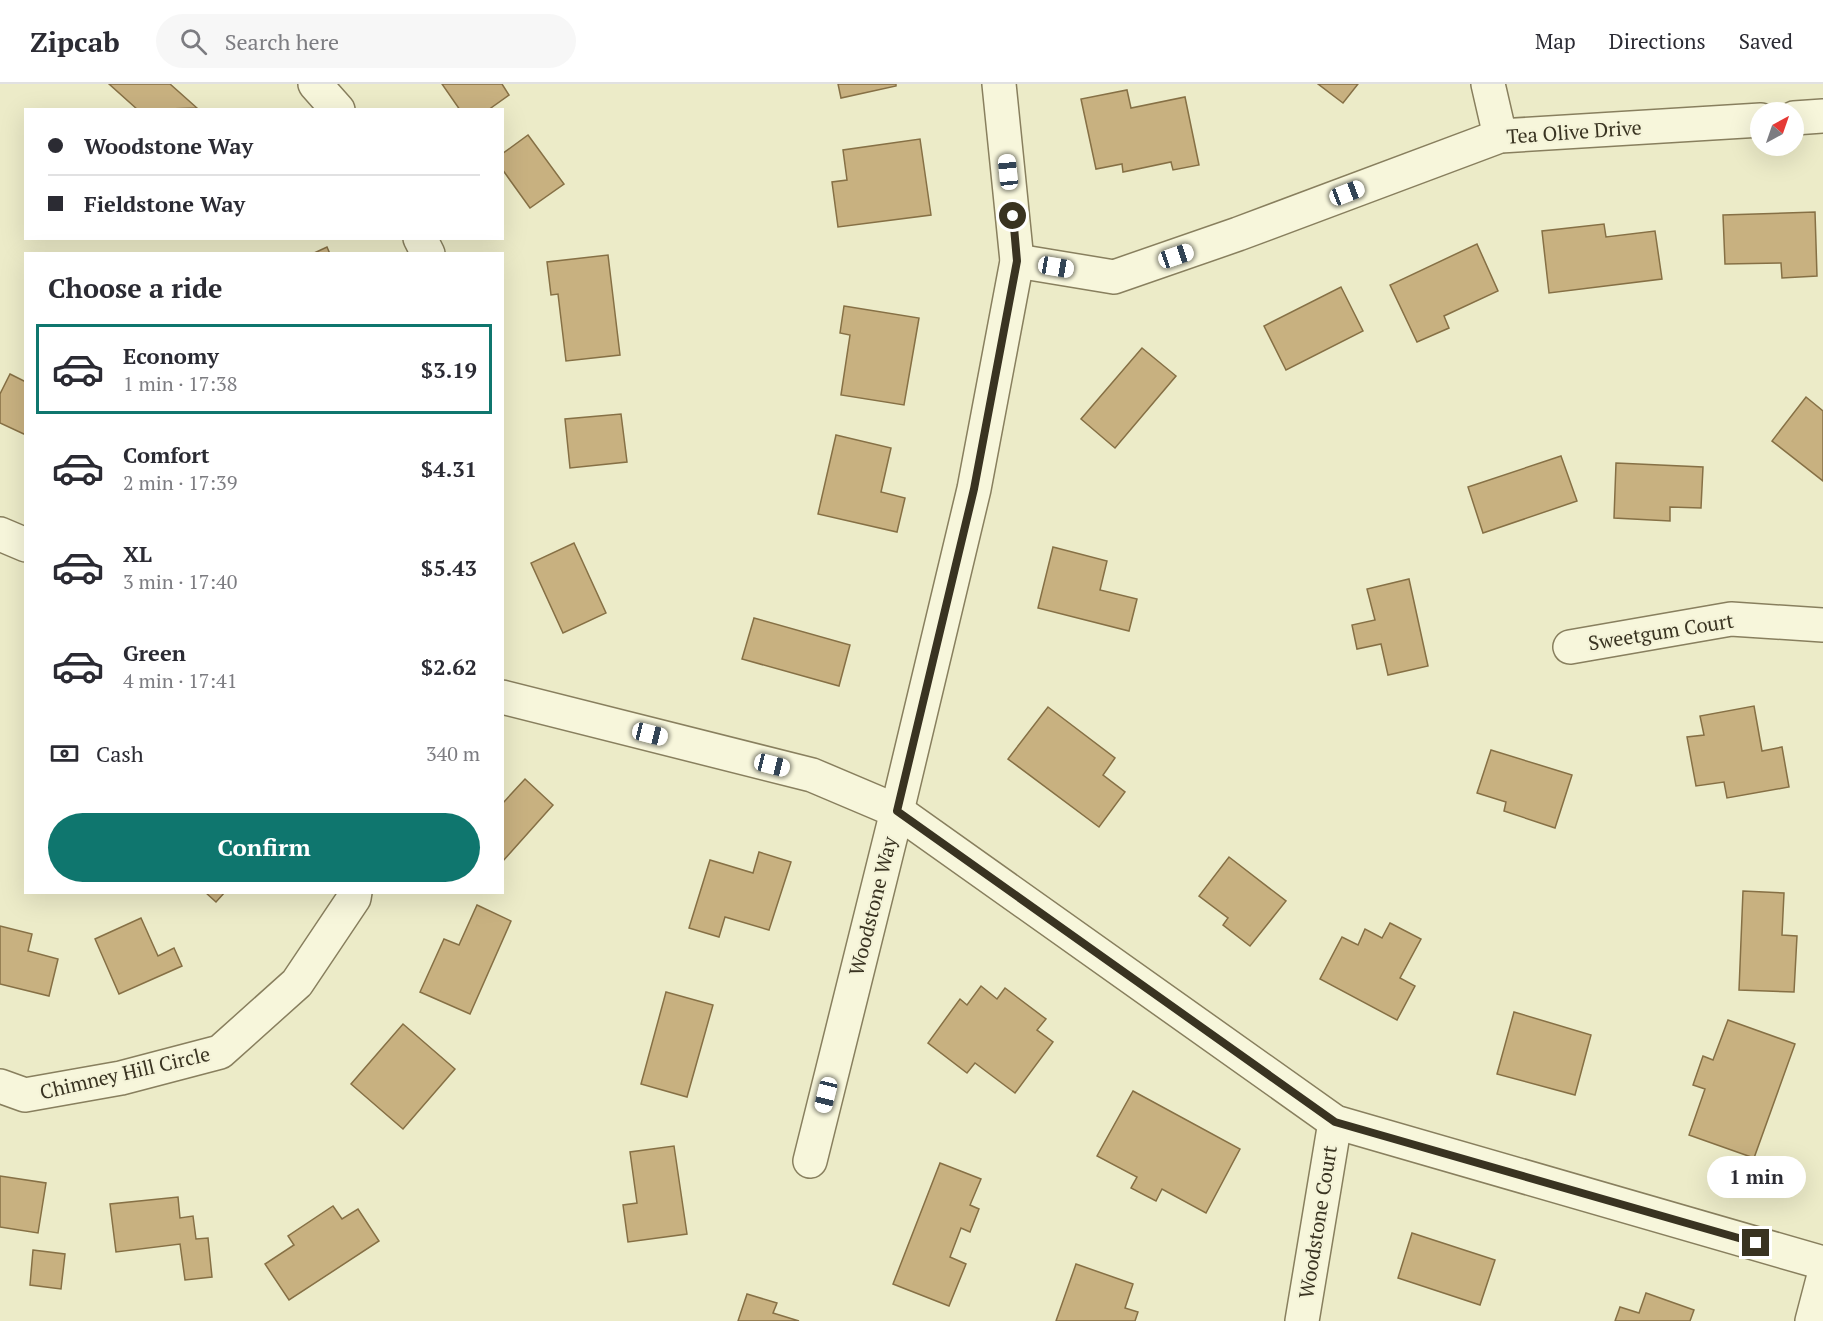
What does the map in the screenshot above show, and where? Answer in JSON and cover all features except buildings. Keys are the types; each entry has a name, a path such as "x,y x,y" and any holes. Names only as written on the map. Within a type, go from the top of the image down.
{"street":[{"path":"315,84 336,108"},
{"name":"Woodstone Way","path":"810,1161 974,489 1017,261 999,84"},
{"path":"1488,84 1500,136"},
{"path":"1804,117 1823,116"},
{"name":"Tea Olive Drive","path":"1017,261 1114,277 1238,234 1500,136 1750,121"},
{"path":"0,534 24,544"},
{"name":"Sweetgum Court","path":"1570,647 1731,618 1823,625"},
{"path":"504,698 812,775 897,811 1335,1122 1823,1263"},
{"name":"Chimney Hill Circle","path":"0,1086 25,1095 121,1078 220,1052 297,982 355,894"},
{"name":"Woodstone Court","path":"1302,1321 1335,1122"},
{"path":"1812,1321 1823,1279"}],"route":[{"path":"1013,216 1017,261 974,489 897,811 1335,1122 1756,1243"}]}
